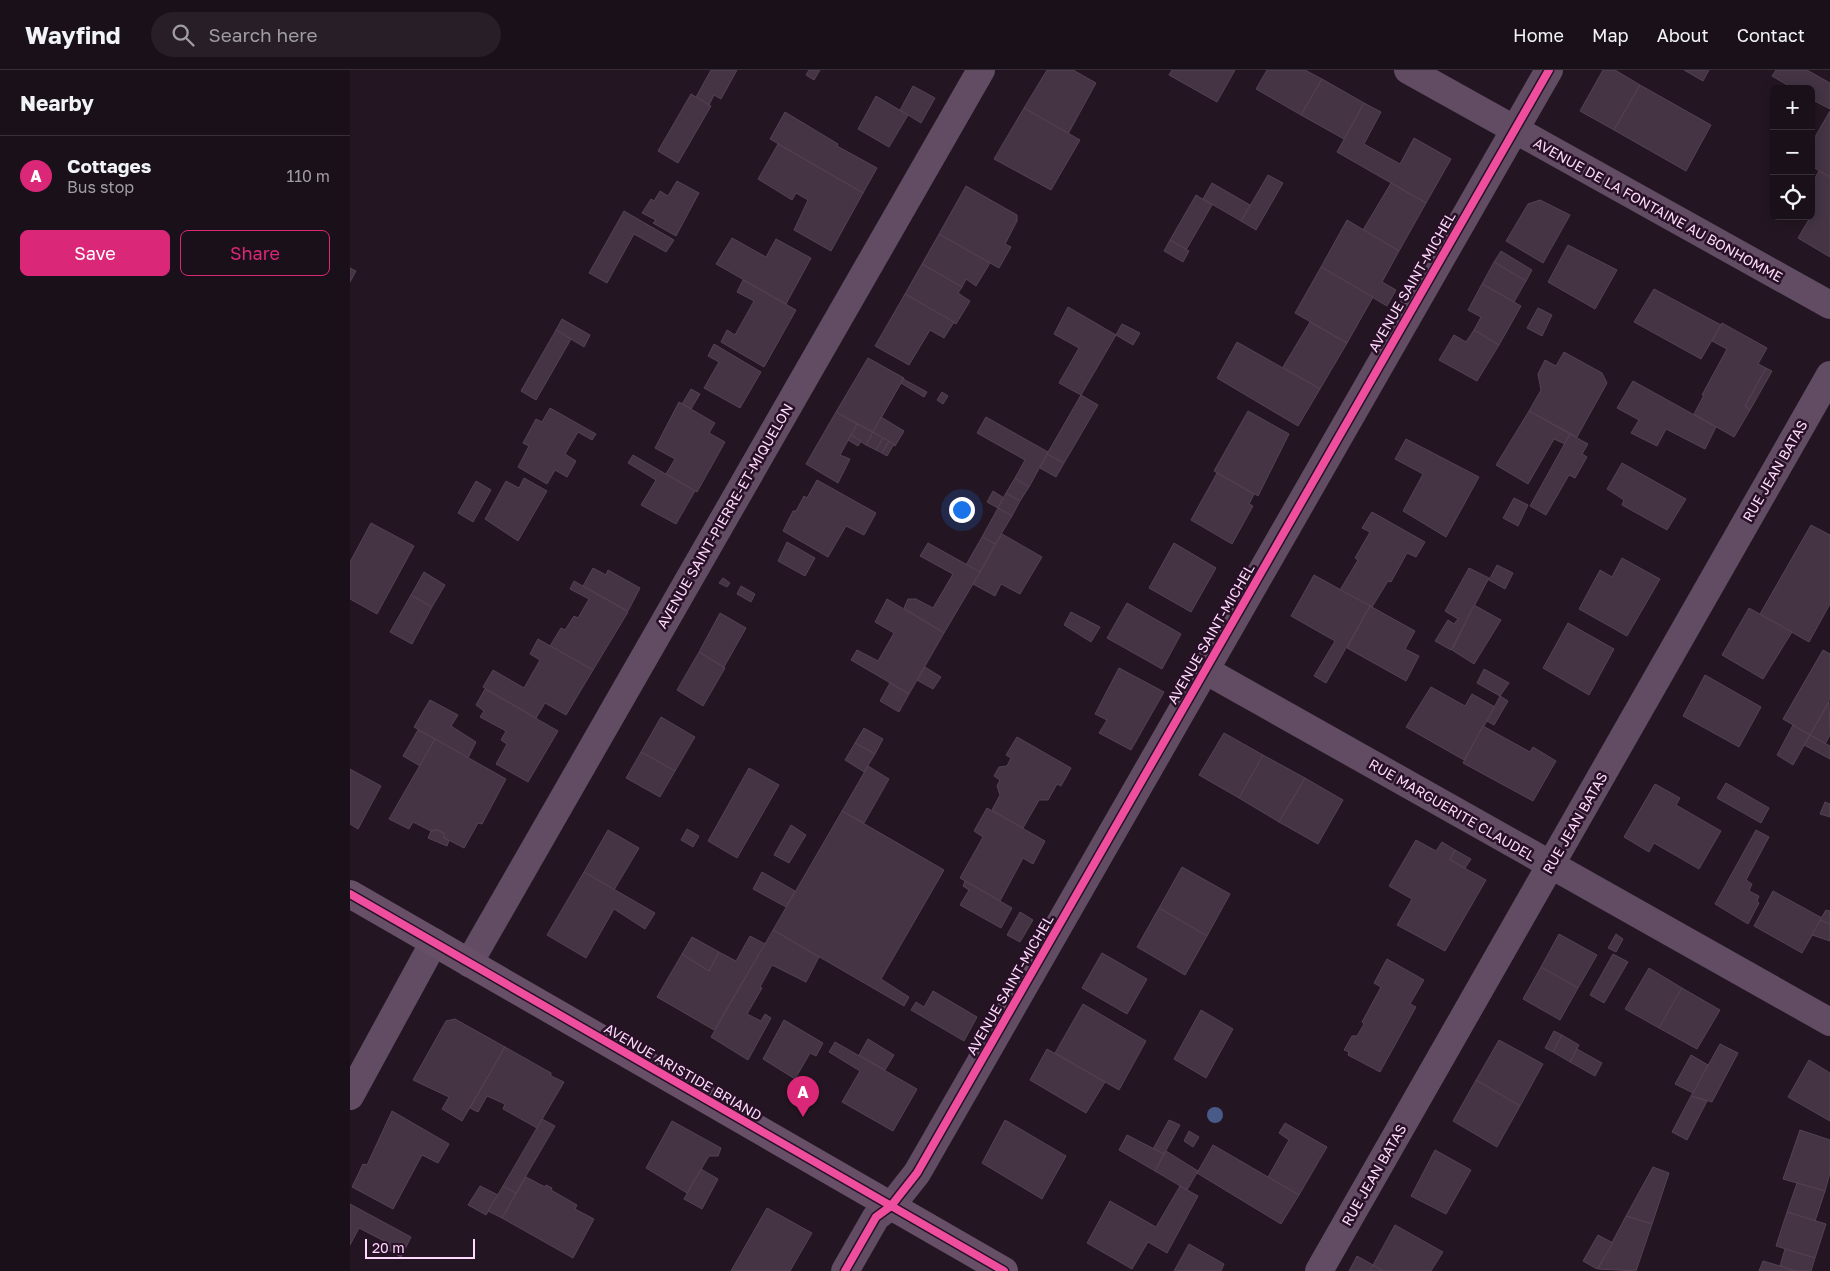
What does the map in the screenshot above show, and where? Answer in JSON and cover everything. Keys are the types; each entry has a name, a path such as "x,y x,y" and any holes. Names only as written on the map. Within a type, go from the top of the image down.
{"main road":[{"name":"AVENUE ARISTIDE BRIAND","path":"350,894 1004,1271"}],"street":[{"name":"AVENUE SAINT-PIERRE-ET-MIQUELON","path":"469,963 981,70"},
{"name":"AVENUE DE LA FONTAINE AU BONHOMME","path":"1408,70 1830,305"},
{"name":"AVENUE SAINT-MICHEL","path":"845,1271 876,1217 891,1206 917,1173 1549,70"},
{"name":"RUE JEAN BATAS","path":"1319,1271 1830,375"},
{"name":"RUE MARGUERITE CLAUDEL","path":"1205,670 1830,1022"},
{"path":"350,1096 434,942"}],"building":[{"path":"711,70 737,70 721,99 714,95 709,105 696,97"},
{"path":"809,70 820,70 814,80 806,75"},
{"path":"1047,70 1073,70 1096,83 1068,134 1024,108"},
{"path":"1172,70 1235,70 1217,102 1169,75"},
{"path":"1267,70 1305,70 1322,79 1301,115 1256,89"},
{"path":"1603,70 1615,70 1640,85 1614,130 1580,111"},
{"path":"1684,70 1709,70 1703,81"},
{"path":"1776,70 1807,70 1830,83 1830,109 1815,101 1815,85 1787,85 1772,76"},
{"path":"1322,79 1364,103 1344,139 1301,115"},
{"path":"1640,85 1711,125 1686,171 1614,130"},
{"path":"913,86 935,98 921,123 900,110"},
{"path":"691,94 711,106 678,163 658,151"},
{"path":"876,96 908,115 889,147 858,129"},
{"path":"1364,103 1381,112 1364,144 1400,164 1414,138 1451,159 1426,203 1337,152"},
{"path":"1024,108 1080,140 1051,190 994,159"},
{"path":"1830,111 1830,177 1815,168 1815,137"},
{"path":"785,112 838,144 837,146 877,168 863,193 770,139"},
{"path":"778,144 863,193 831,251 794,230 808,200 796,193 792,200 758,179"},
{"path":"1819,171 1830,177 1830,257 1798,238 1809,220 1815,220 1815,178"},
{"path":"1268,175 1283,183 1256,230 1241,221"},
{"path":"677,181 699,193 676,236 653,223 656,220 642,213 651,199 654,201 660,191 668,196"},
{"path":"1212,183 1250,205 1241,221 1203,199"},
{"path":"1391,183 1426,203 1399,251 1363,230"},
{"path":"966,186 1017,215 1017,221 1005,244 1011,247 999,268 939,234"},
{"path":"1196,195 1212,205 1186,250 1170,240"},
{"path":"1540,200 1570,215 1543,263 1506,241 1528,204"},
{"path":"624,211 674,240 666,252 634,234 607,283 589,273"},
{"path":"1347,220 1399,251 1382,282 1396,290 1387,306 1321,267"},
{"path":"939,234 990,263 976,286 966,279 962,287 922,264"},
{"path":"732,238 766,257 776,239 811,258 786,304 716,264"},
{"path":"1170,240 1189,251 1183,262 1164,251"},
{"path":"1568,245 1617,270 1595,309 1548,282"},
{"path":"1501,251 1532,270 1526,281 1494,262"},
{"path":"1494,262 1526,281 1514,302 1482,284"},
{"path":"922,264 962,287 958,293 970,301 956,324 905,294"},
{"path":"1321,267 1373,297 1347,343 1295,313"},
{"path":"350,268 356,271 350,282"},
{"path":"743,280 796,310 764,367 721,342 727,330 735,335 754,301 737,292"},
{"path":"1482,284 1521,306 1499,345 1474,330 1481,317 1468,310"},
{"path":"1654,289 1721,325 1701,359 1634,322"},
{"path":"905,294 954,322 944,338 930,330 909,365 875,346"},
{"path":"1068,307 1116,335 1081,395 1059,383 1079,348 1054,334"},
{"path":"1538,308 1552,315 1542,336 1527,328"},
{"path":"562,319 590,335 584,347 556,330"},
{"path":"1310,322 1347,343 1320,389 1283,367"},
{"path":"1722,323 1767,348 1758,364 1766,368 1745,406 1750,410 1734,437 1694,414 1727,349 1712,341"},
{"path":"1122,324 1140,333 1133,345 1116,335"},
{"path":"556,330 571,339 536,400 521,391"},
{"path":"1474,330 1499,345 1477,381 1439,360 1454,335 1466,342"},
{"path":"1237,342 1320,389 1298,426 1217,378"},
{"path":"714,344 761,372 740,408 704,388 719,362 708,356"},
{"path":"1564,352 1602,373 1607,383 1577,437 1529,411 1541,390 1538,374 1545,360 1556,366"},
{"path":"868,358 904,378 873,432 836,412"},
{"path":"1766,368 1772,371 1750,410 1745,406"},
{"path":"903,379 927,392 924,397 901,383"},
{"path":"1633,381 1716,427 1705,449 1666,429 1657,446 1631,433 1639,420 1617,408"},
{"path":"691,389 700,394 691,409 682,404"},
{"path":"942,392 948,396 943,404 937,400"},
{"path":"1081,395 1098,405 1064,463 1047,454"},
{"path":"679,402 715,423 709,433 725,442 697,492 666,474 675,459 655,448"},
{"path":"550,408 596,434 592,440 578,432 565,454 576,461 567,477 555,470 547,484 518,467 529,446 523,443 536,419 542,422"},
{"path":"1248,411 1289,434 1258,496 1214,471"},
{"path":"1529,411 1570,434 1565,444 1554,439 1528,484 1496,465"},
{"path":"836,412 857,424 840,455 850,459 838,483 806,464"},
{"path":"881,417 904,431 895,446 873,432"},
{"path":"986,417 1048,452 1029,487 1015,478 1025,460 977,433"},
{"path":"857,424 873,432 866,445 851,435"},
{"path":"873,432 883,438 876,450 866,445"},
{"path":"1570,434 1588,444 1582,454 1587,457 1575,478 1569,475 1546,515 1530,506"},
{"path":"851,435 861,441 858,446 848,440"},
{"path":"883,438 889,441 882,453 876,450"},
{"path":"1406,439 1479,477 1446,537 1403,511 1423,474 1395,459"},
{"path":"889,441 894,444 887,456 882,453"},
{"path":"1047,454 1064,463 1056,477 1040,468"},
{"path":"633,455 695,491 676,524 641,505 656,480 628,463"},
{"path":"1622,463 1686,499 1667,530 1622,505 1624,500 1607,489"},
{"path":"1217,473 1254,494 1249,504 1253,506 1232,544 1191,520"},
{"path":"524,478 547,491 518,541 485,519 506,481 519,488"},
{"path":"1015,478 1029,487 1020,501 1006,493"},
{"path":"817,480 876,513 864,535 846,526 828,557 783,531 793,511 796,511 804,496 807,498"},
{"path":"476,481 491,490 473,522 458,513"},
{"path":"993,491 1004,498 998,508 987,502"},
{"path":"1006,493 1020,501 1012,516 998,508"},
{"path":"1514,498 1528,505 1518,526 1503,518"},
{"path":"998,508 1012,516 995,544 982,537"},
{"path":"1372,512 1425,542 1416,557 1407,553 1391,582 1388,581 1372,607 1340,590 1358,560 1355,558 1370,532 1362,528"},
{"path":"371,523 414,546 377,614 350,599 350,562"},
{"path":"1811,525 1830,535 1830,604 1809,642 1760,614"},
{"path":"1002,534 1042,557 1020,594 1001,584 995,596 973,584"},
{"path":"982,537 995,544 980,572 966,565"},
{"path":"787,542 815,558 805,576 778,561"},
{"path":"928,543 980,572 944,633 904,608 908,599 916,599 933,608 953,574 920,556"},
{"path":"1174,543 1216,568 1191,612 1149,588"},
{"path":"1622,558 1660,579 1627,636 1579,609 1600,570 1612,577"},
{"path":"1497,565 1513,573 1505,589 1489,580"},
{"path":"593,568 606,575 608,570 640,588 628,611 583,586"},
{"path":"1469,568 1489,578 1451,650 1435,641 1448,620 1454,624 1458,619 1445,611"},
{"path":"424,572 445,585 432,607 411,595"},
{"path":"1314,575 1370,606 1326,683 1314,676 1335,641 1291,616"},
{"path":"723,578 730,583 727,587 719,583"},
{"path":"574,581 628,612 593,670 550,646 561,628 565,630 574,616 578,618 589,599 570,589"},
{"path":"741,586 755,594 751,602 737,594"},
{"path":"411,595 432,607 412,644 390,632"},
{"path":"887,599 944,633 909,694 851,660 857,650 878,661 894,633 875,622"},
{"path":"1127,603 1181,634 1162,669 1107,638"},
{"path":"1474,605 1501,620 1474,664 1452,650"},
{"path":"1370,606 1415,631 1405,649 1419,656 1406,681 1347,648"},
{"path":"1749,608 1792,632 1763,679 1722,655"},
{"path":"1071,612 1100,627 1091,642 1064,625"},
{"path":"720,613 746,628 724,667 699,652"},
{"path":"1568,623 1614,649 1589,695 1543,668"},
{"path":"538,639 593,670 566,715 545,703 536,718 483,687 493,670 524,688 540,660 530,654"},
{"path":"1823,650 1830,654 1830,699 1810,735 1783,719"},
{"path":"699,652 725,668 703,706 677,690"},
{"path":"925,667 941,677 933,689 917,680"},
{"path":"1119,668 1164,692 1131,750 1099,733 1107,720 1095,714"},
{"path":"1484,669 1509,683 1500,696 1477,683"},
{"path":"1705,675 1761,707 1739,747 1683,716"},
{"path":"890,683 909,694 899,712 880,701"},
{"path":"1431,687 1465,706 1472,694 1495,707 1464,760 1406,727"},
{"path":"485,689 558,731 528,782 496,764 507,744 501,740 506,731 480,717 484,711 476,705"},
{"path":"1500,696 1508,701 1494,725 1487,721"},
{"path":"430,700 458,715 451,726 476,742 468,758 414,727"},
{"path":"1829,702 1830,735 1825,744 1810,735"},
{"path":"661,717 695,737 675,771 641,752"},
{"path":"1793,725 1810,735 1793,765 1777,755"},
{"path":"1483,726 1530,752 1533,747 1556,761 1533,801 1463,763"},
{"path":"864,728 883,739 875,754 855,743"},
{"path":"418,730 435,739 420,766 403,756"},
{"path":"1224,733 1263,755 1239,798 1199,775"},
{"path":"1810,735 1830,746 1830,759 1804,745"},
{"path":"1017,737 1071,768 1061,786 1057,784 1048,800 1039,800 1023,828 992,810 1000,795 997,786 1000,780 994,776 999,767 1007,766 1011,758 1006,755"},
{"path":"435,739 506,779 482,824 478,823 464,848 443,837 445,834 437,830 431,831 413,822 409,829 389,819"},
{"path":"855,743 875,754 864,772 845,760"},
{"path":"641,752 675,771 660,797 626,778"},
{"path":"1263,755 1305,778 1279,822 1239,798"},
{"path":"868,766 889,779 864,823 842,811"},
{"path":"749,768 779,785 737,858 708,841"},
{"path":"350,769 381,786 358,829 350,824"},
{"path":"1305,778 1343,800 1318,844 1279,822"},
{"path":"1726,783 1769,808 1761,823 1717,798"},
{"path":"1655,784 1680,798 1676,805 1721,831 1699,869 1654,843 1649,852 1624,837"},
{"path":"1825,802 1830,804 1830,817 1820,814"},
{"path":"987,808 1045,841 1033,864 1023,858 1000,901 960,878 983,837 974,831"},
{"path":"842,811 944,870 881,979 909,997 904,1006 773,930"},
{"path":"791,825 806,835 789,863 774,855"},
{"path":"687,829 699,836 693,847 681,840"},
{"path":"437,830 445,834 443,837 449,841 447,846 428,838 431,831"},
{"path":"608,830 639,848 614,890 584,872"},
{"path":"1756,830 1769,837 1746,880 1752,884 1749,891 1759,896 1757,901 1759,903 1748,924 1715,904"},
{"path":"1416,840 1436,851 1442,842 1455,850 1450,860 1486,880 1445,951 1397,925 1412,899 1389,886"},
{"path":"1455,850 1471,859 1465,868 1450,860"},
{"path":"1182,867 1230,894 1207,936 1159,908"},
{"path":"584,872 655,913 645,929 614,909 586,958 547,935"},
{"path":"762,872 795,891 786,907 753,889"},
{"path":"965,881 1012,908 1001,928 960,905 969,890 963,886"},
{"path":"1773,891 1822,918 1802,953 1754,926"},
{"path":"1159,908 1207,936 1185,975 1137,947"},
{"path":"1826,910 1830,911 1830,924 1820,920"},
{"path":"1020,912 1033,920 1020,942 1007,935"},
{"path":"1820,920 1830,924 1830,941 1812,935"},
{"path":"773,930 819,957 806,982 772,965 760,987 762,988 747,1014 761,1021 765,1014 771,1018 748,1060 711,1037"},
{"path":"1559,934 1597,955 1578,988 1541,967"},
{"path":"1616,934 1623,939 1616,952 1608,948"},
{"path":"750,936 765,944 714,1030 657,997 682,954 709,971 719,952 736,961"},
{"path":"692,937 719,952 709,971 682,954"},
{"path":"1102,953 1147,979 1127,1014 1082,988"},
{"path":"1613,954 1628,962 1604,1003 1590,995"},
{"path":"1387,959 1424,980 1410,1004 1416,1007 1380,1072 1348,1055 1349,1052 1344,1050 1352,1036 1357,1036 1364,1024 1362,1022 1381,987 1374,983"},
{"path":"1541,967 1578,988 1560,1020 1523,999"},
{"path":"1649,968 1682,988 1659,1028 1625,1009"},
{"path":"1682,988 1720,1010 1697,1049 1659,1028"},
{"path":"933,991 977,1017 964,1041 911,1010 916,1002 924,1007"},
{"path":"1083,1004 1146,1041 1119,1090 1055,1053"},
{"path":"1201,1010 1233,1029 1206,1078 1174,1059"},
{"path":"455,1019 505,1047 462,1121 442,1109 449,1097 413,1080 446,1021"},
{"path":"784,1020 823,1043 816,1056 810,1053 795,1079 763,1059"},
{"path":"1554,1031 1562,1035 1553,1052 1545,1048"},
{"path":"1562,1035 1579,1045 1570,1062 1553,1052"},
{"path":"868,1039 894,1055 885,1070 859,1055"},
{"path":"1499,1040 1543,1064 1520,1106 1476,1080"},
{"path":"835,1042 917,1089 893,1131 842,1102 860,1071 829,1052"},
{"path":"1720,1044 1738,1053 1712,1102 1691,1096"},
{"path":"505,1047 564,1082 537,1128 503,1109 505,1104 487,1096 478,1112 470,1108"},
{"path":"1047,1049 1105,1082 1086,1113 1030,1080"},
{"path":"1577,1049 1602,1063 1595,1076 1570,1062"},
{"path":"1691,1055 1708,1065 1693,1093 1675,1084"},
{"path":"1809,1060 1830,1073 1830,1121 1788,1097"},
{"path":"1476,1080 1520,1106 1497,1147 1453,1121"},
{"path":"1691,1096 1707,1101 1687,1140 1672,1132"},
{"path":"392,1111 449,1144 438,1163 422,1155 393,1209 352,1187 363,1164 367,1165"},
{"path":"542,1119 555,1126 516,1193 503,1186"},
{"path":"1005,1120 1066,1156 1042,1199 982,1163"},
{"path":"1169,1120 1180,1125 1164,1154 1153,1149"},
{"path":"672,1121 721,1148 718,1156 709,1156 687,1193 646,1168"},
{"path":"1285,1123 1327,1147 1299,1195 1268,1177 1289,1140 1279,1133"},
{"path":"1800,1130 1830,1140 1830,1173 1825,1191 1783,1179"},
{"path":"1189,1131 1199,1137 1193,1147 1184,1141"},
{"path":"1127,1135 1164,1154 1155,1171 1119,1150"},
{"path":"1213,1145 1299,1195 1281,1224 1197,1173"},
{"path":"1435,1150 1471,1170 1446,1214 1411,1196"},
{"path":"1166,1151 1198,1171 1187,1190 1155,1171"},
{"path":"1653,1167 1669,1173 1652,1224 1626,1216"},
{"path":"701,1169 718,1179 702,1209 684,1199"},
{"path":"526,1177 545,1187 546,1185 552,1188 551,1190 577,1205 575,1209 594,1219 573,1258 502,1218"},
{"path":"1797,1183 1825,1191 1815,1221 1787,1212"},
{"path":"480,1186 498,1195 486,1215 468,1205"},
{"path":"503,1186 516,1193 502,1218 488,1211"},
{"path":"1180,1186 1198,1196 1167,1253 1148,1242 1132,1269 1087,1243 1110,1201 1156,1227"},
{"path":"350,1204 411,1237 401,1257 387,1249 390,1244 359,1228 350,1245"},
{"path":"767,1208 812,1233 790,1271 731,1271"},
{"path":"1787,1212 1826,1224 1815,1258 1776,1246"},
{"path":"1626,1216 1652,1224 1636,1271 1598,1269"},
{"path":"1395,1225 1443,1252 1431,1271 1383,1271 1373,1265"},
{"path":"1598,1235 1613,1243 1597,1269 1583,1261"},
{"path":"1189,1244 1224,1264 1221,1271 1174,1271"},
{"path":"1785,1249 1815,1258 1811,1271 1795,1271 1780,1266"},
{"path":"1357,1256 1373,1265 1369,1271 1349,1271"},
{"path":"1763,1261 1780,1266 1795,1271 1759,1271"},
{"path":"1373,1265 1383,1271 1369,1271"}],"cycle path":[{"path":"845,1271 876,1217 891,1206 917,1173 1549,70"},
{"path":"350,894 1004,1271"}],"place":[{"name":"Cottages","path":"803,1117"}]}
